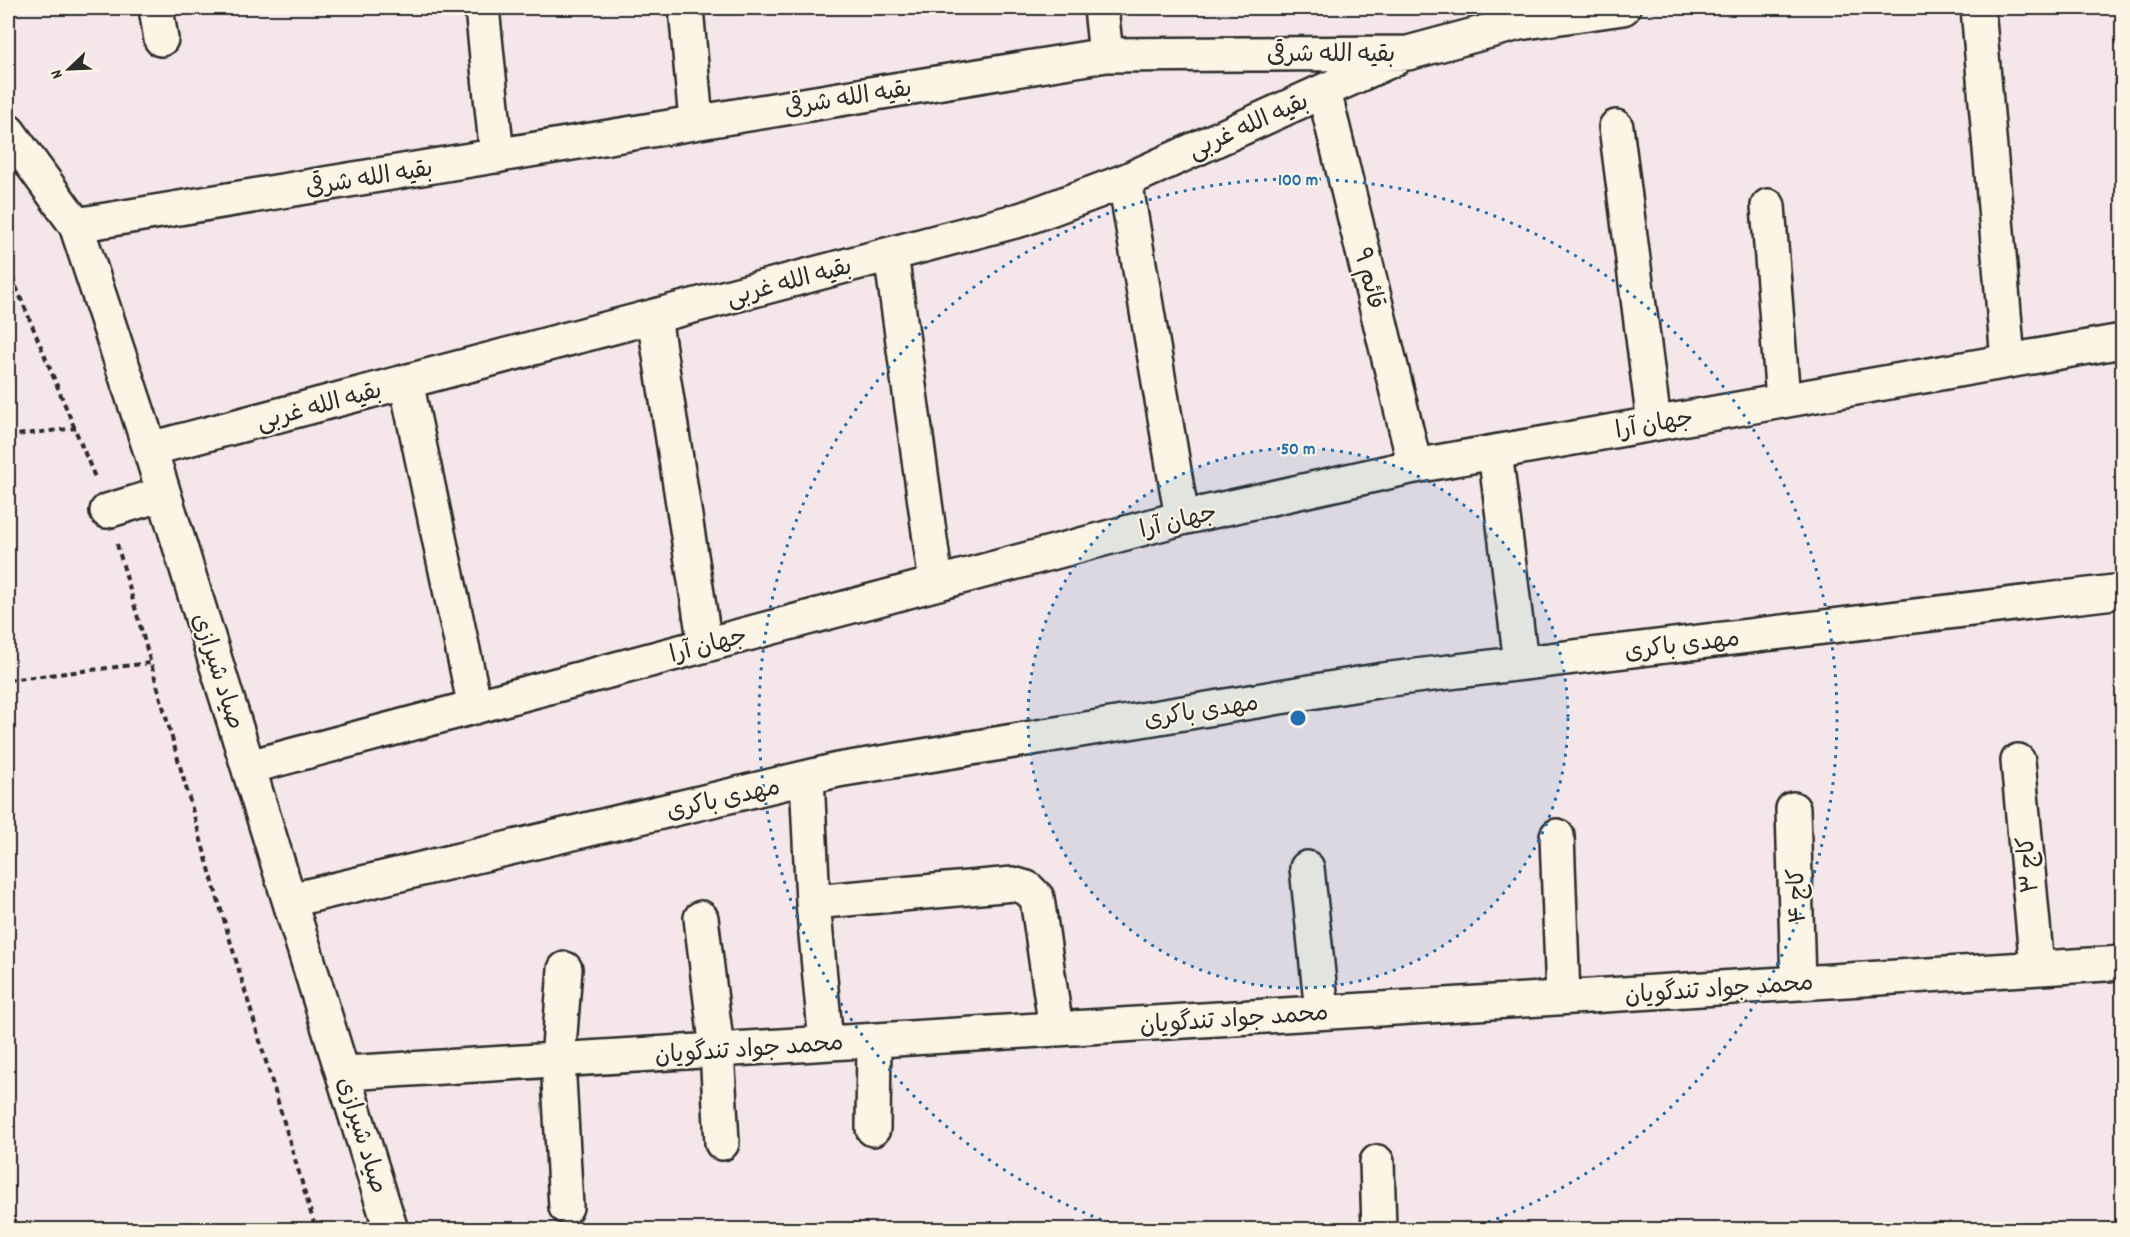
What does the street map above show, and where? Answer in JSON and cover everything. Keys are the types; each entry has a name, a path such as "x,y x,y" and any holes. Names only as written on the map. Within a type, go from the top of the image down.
{"street":[{"path":"156,8 161,39"},
{"path":"482,8 497,156"},
{"path":"686,8 696,122"},
{"path":"1101,8 1106,55"},
{"name":"بقیه الله شرقی","path":"76,225 1106,55 1408,53 1518,15 1623,8"},
{"path":"1978,8 2008,360"},
{"name":"بقیه الله غربی","path":"150,449 1023,219 1125,181 1408,53"},
{"name":"قائم ۹","path":"1324,91 1415,466"},
{"path":"1616,127 1654,423"},
{"name":"صیاد شیرازی","path":"8,131 76,225 150,449 345,1073 391,1230"},
{"path":"1125,181 1182,518"},
{"path":"1768,206 1783,400"},
{"path":"891,254 936,583"},
{"path":"654,316 705,645"},
{"name":"جهان آرا","path":"249,767 1182,518 1415,466 2122,341"},
{"path":"406,382 475,706"},
{"path":"1495,452 1521,663"},
{"path":"107,511 163,494"},
{"name":"مهدی باکری","path":"291,900 838,770 1383,680 2122,591"},
{"name":"کاج ۳","path":"2018,761 2037,968"},
{"path":"807,778 813,902 826,1044"},
{"name":"کاج ۴","path":"1793,809 1798,983"},
{"path":"1557,836 1563,997"},
{"path":"1307,868 1322,1012"},
{"path":"813,902 1013,884 1027,888 1037,898 1056,1029"},
{"path":"701,918 717,1050 722,1143"},
{"name":"محمد جواد تندگویان","path":"345,1073 2122,963"},
{"path":"565,969 558,1060 566,1207"},
{"path":"873,1129 874,1040"},
{"path":"1377,1162 1378,1230"}],"path":[{"path":"8,267 76,428 107,511 316,1230"},
{"path":"8,436 76,428"},
{"path":"8,680 150,663"}]}
